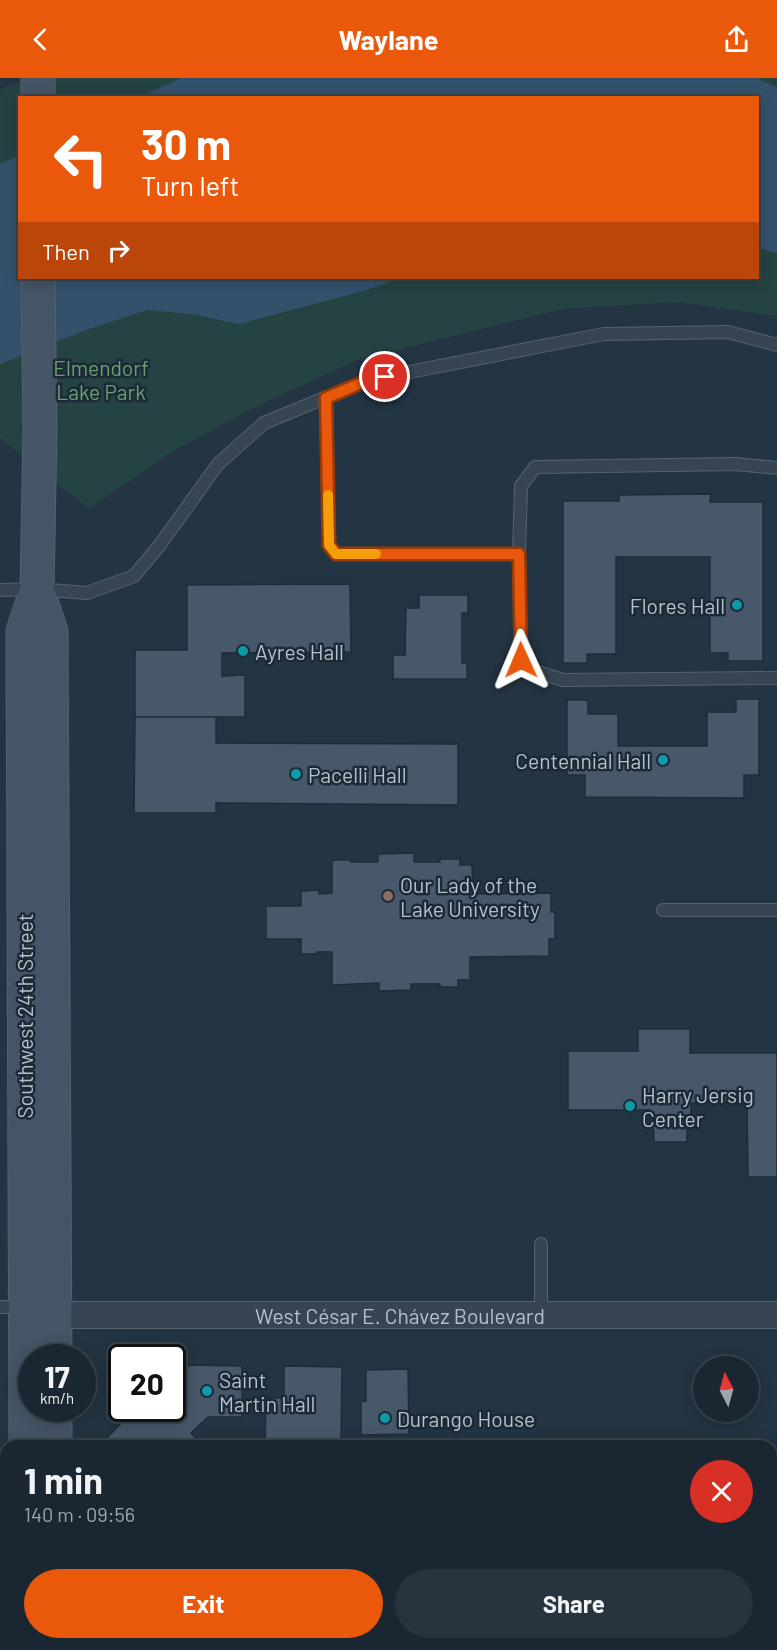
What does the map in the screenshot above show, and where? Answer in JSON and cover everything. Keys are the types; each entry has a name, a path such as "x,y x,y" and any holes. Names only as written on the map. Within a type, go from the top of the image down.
{"main road":[{"name":"Southwest 24th Street","path":"26,1440 23,631 37,589 40,429 38,279"},
{"name":"Southwest 24th Street","path":"26,1311 46,1344"},
{"path":"55,1422 55,1440"}],"street":[{"name":"West César E. Chávez Boulevard","path":"26,1311 777,1315"}],"lane":[{"path":"0,590 37,589 87,593 134,576 159,546 218,464 264,423 368,380 604,333 728,332 777,345"},
{"path":"326,398 329,545 336,554 519,554"},
{"path":"777,468 735,464 535,467 521,486 519,554 521,660 536,671 563,680 777,678"},
{"path":"663,910 777,910"},
{"path":"541,1244 542,1315"}],"green space":[{"name":"Elmendorf Lake Park","path":"28,78 777,78 777,316 677,302 564,309 359,359 268,401 176,449 89,509 0,438 0,90"}],"water":[{"path":"181,78 760,78 777,87 777,253 759,248 759,96 142,96"},
{"path":"18,155 18,279 398,279 367,290 239,324 191,314 147,310 86,330 0,364 0,164"}],"building":[{"name":"Flores Hall","path":"711,494 710,502 763,502 763,661 728,661 728,653 710,653 710,557 616,557 616,654 587,654 587,663 563,663 563,501 619,501 619,495"},
{"name":"Ayres Hall","path":"350,584 351,652 222,653 222,676 245,675 245,717 135,717 135,650 187,650 187,585"},
{"path":"419,595 468,595 468,613 462,613 462,663 467,663 467,679 393,679 393,655 405,655 406,608 419,608"},
{"name":"Centennial Hall","path":"736,699 759,699 759,775 744,775 744,798 585,797 585,775 567,775 567,700 588,700 588,714 618,714 618,746 707,746 707,712 736,712"},
{"name":"Pacelli Hall","path":"135,717 216,717 216,743 458,744 458,805 216,803 216,813 134,813"},
{"path":"414,853 414,862 460,859 460,865 472,865 473,894 551,893 551,912 555,912 555,939 549,939 549,956 470,957 470,980 458,980 458,987 440,987 440,984 411,984 411,990 379,991 379,983 332,985 332,952 301,954 301,939 266,939 266,906 301,906 301,891 319,890 319,894 332,893 332,860 378,862 378,854"},
{"name":"Harry Jersig Center","path":"638,1029 690,1029 690,1053 777,1053 777,1177 748,1177 747,1102 691,1103 691,1117 687,1117 687,1142 654,1142 653,1117 650,1117 650,1110 568,1110 568,1051 638,1051"},
{"name":"Saint Martin Hall","path":"191,1365 242,1366 242,1417 208,1417 191,1433 198,1440 105,1440 122,1422 186,1422 186,1367"},
{"path":"284,1366 342,1367 341,1440 265,1440 266,1398 284,1398"},
{"name":"Durango House","path":"408,1369 409,1434 361,1435 361,1402 366,1401 366,1370"}],"slow traffic":[{"path":"328,495 329,545 336,554 376,554"}],"place":[{"name":"Flores Hall","path":"737,605"},
{"name":"Ayres Hall","path":"243,651"},
{"name":"Centennial Hall","path":"663,760"},
{"name":"Pacelli Hall","path":"296,774"},
{"name":"Our Lady of the Lake University","path":"388,896"},
{"name":"Harry Jersig Center","path":"630,1106"},
{"name":"Saint Martin Hall","path":"207,1391"},
{"name":"Durango House","path":"385,1418"}],"route":[{"path":"385,377 368,380 326,398 329,545 336,554 519,554 521,660"}]}
